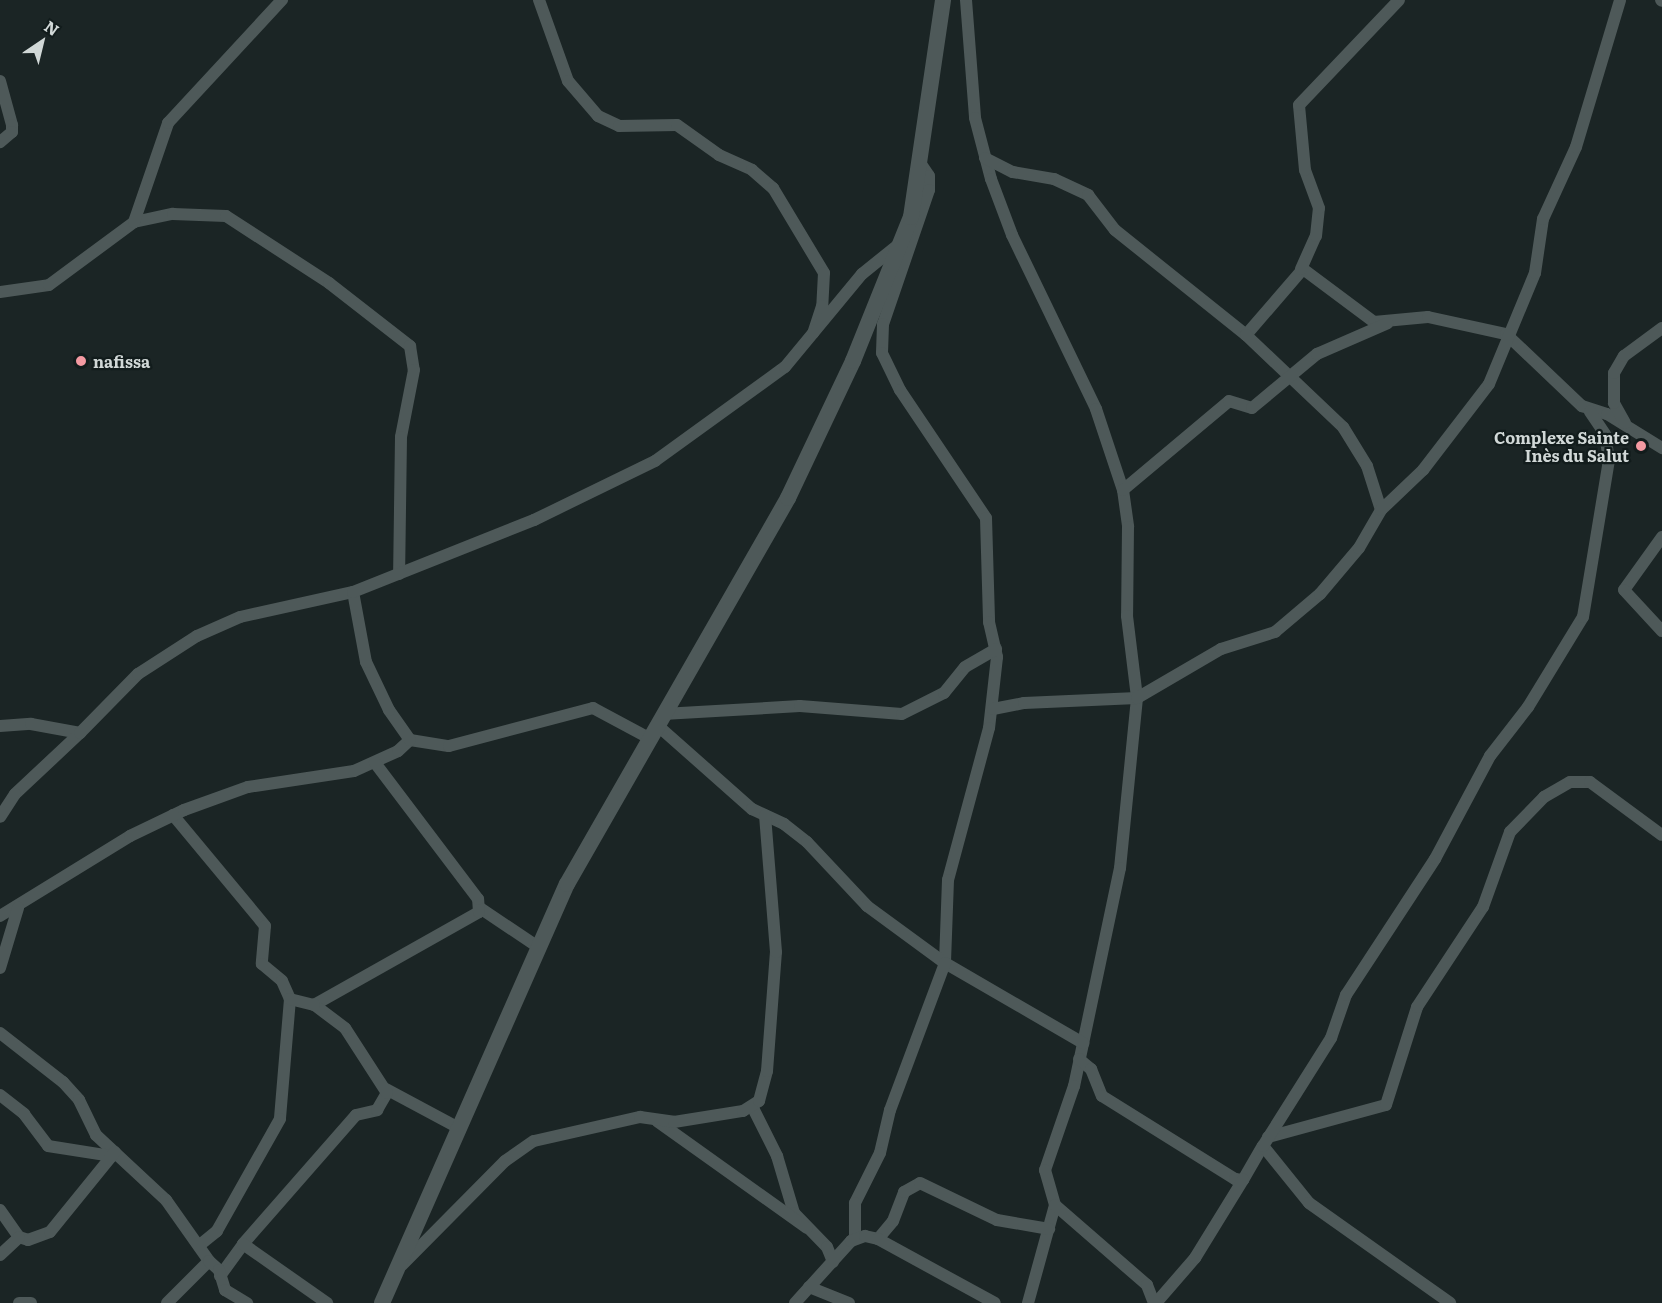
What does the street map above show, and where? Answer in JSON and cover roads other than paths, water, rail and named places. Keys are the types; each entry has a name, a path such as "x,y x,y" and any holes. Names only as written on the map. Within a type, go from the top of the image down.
{"street":[{"path":"134,222 168,123 282,0"},
{"path":"539,0 568,81 598,116 619,126 677,125 719,155 753,170 773,188 824,273 822,306 809,343"},
{"path":"382,1303 457,1127 567,884 788,498 853,361 911,217 921,164 943,0"},
{"path":"966,0 975,118 985,158 1012,235 1096,409 1123,490 1128,527 1127,616 1137,698 1120,868 1083,1043 1046,1170 1055,1205 1028,1303"},
{"path":"1246,335 1301,269 1316,236 1319,208 1305,170 1299,105 1399,0"},
{"path":"993,709 1137,698 1204,658 1275,632 1299,615 1354,555 1381,510 1423,470 1489,384 1506,334 1535,273 1543,219 1576,147 1620,0"},
{"path":"0,81 12,132 0,142"},
{"path":"985,158 1013,172 1054,179 1088,195 1115,230 1246,335 1343,427 1367,466 1381,510"},
{"path":"795,1303 855,1239 855,1203 880,1153 896,1091 945,963 948,880 993,709 996,649 989,622 986,518 900,390 882,353 883,324 929,190 929,176 921,164"},
{"path":"0,292 49,285 134,222 173,214 226,216 329,283 410,346 414,370 401,437 399,574"},
{"path":"0,817 15,794 138,674 197,636 240,617 353,592 534,520 655,461 785,367 809,343 862,274 899,244"},
{"path":"1301,269 1359,314 1389,322"},
{"path":"1055,1205 1148,1285 1155,1303 1195,1258 1330,1038 1346,995 1434,859 1490,756 1528,707 1583,617 1609,460 1605,434 1590,412 1506,334 1428,317 1389,322 1317,354 1252,408 1229,401 1123,490"},
{"path":"1625,424 1614,404 1614,373 1624,356 1662,328"},
{"path":"1590,412 1607,414 1662,448"},
{"path":"1662,537 1624,590 1662,631"},
{"path":"353,592 366,662 389,710 410,740"},
{"path":"0,916 18,908 90,860 172,815 248,787 375,763 410,740 449,746 593,708 656,725 800,706 902,714 944,693 964,667 996,649"},
{"path":"0,726 32,724 80,733"},
{"path":"656,725 723,787 820,854 867,906 945,963 1083,1043"},
{"path":"314,1005 348,982 475,918 480,908 478,899 375,763"},
{"path":"1265,1141 1364,1113 1390,1100 1417,1007 1483,907 1510,832 1544,797 1570,782 1590,782 1662,835"},
{"path":"172,815 265,926 262,964 282,981 290,999 280,1119 217,1231 200,1245"},
{"path":"765,815 776,951 767,1071 753,1108 777,1156 794,1213 827,1247 833,1262"},
{"path":"0,968 18,908"},
{"path":"480,908 538,947"},
{"path":"290,999 314,1005 345,1028 386,1089 457,1127"},
{"path":"0,1033 63,1082 79,1100 96,1135 166,1200 200,1245 220,1276 225,1290 247,1303"},
{"path":"1079,1059 1108,1100 1164,1131 1226,1175 1244,1180"},
{"path":"220,1276 243,1244 356,1115 377,1110 386,1089"},
{"path":"0,1095 24,1114 48,1146 114,1154"},
{"path":"395,1272 521,1148 534,1141 651,1117 674,1122 753,1108"},
{"path":"651,1117 807,1228"},
{"path":"1265,1141 1309,1203 1450,1303"},
{"path":"0,1210 19,1237 28,1239 56,1227 114,1154"},
{"path":"878,1239 893,1221 904,1192 920,1183 997,1220 1049,1229"},
{"path":"0,1255 19,1237"},
{"path":"855,1239 878,1239 995,1303"},
{"path":"243,1244 327,1303"},
{"path":"167,1303 209,1261"},
{"path":"809,1287 849,1303"},
{"path":"19,1303 32,1303"}],"place":[{"name":"nafissa","path":"81,361"},
{"name":"Complexe Sainte Inès du Salut","path":"1641,446"}]}
